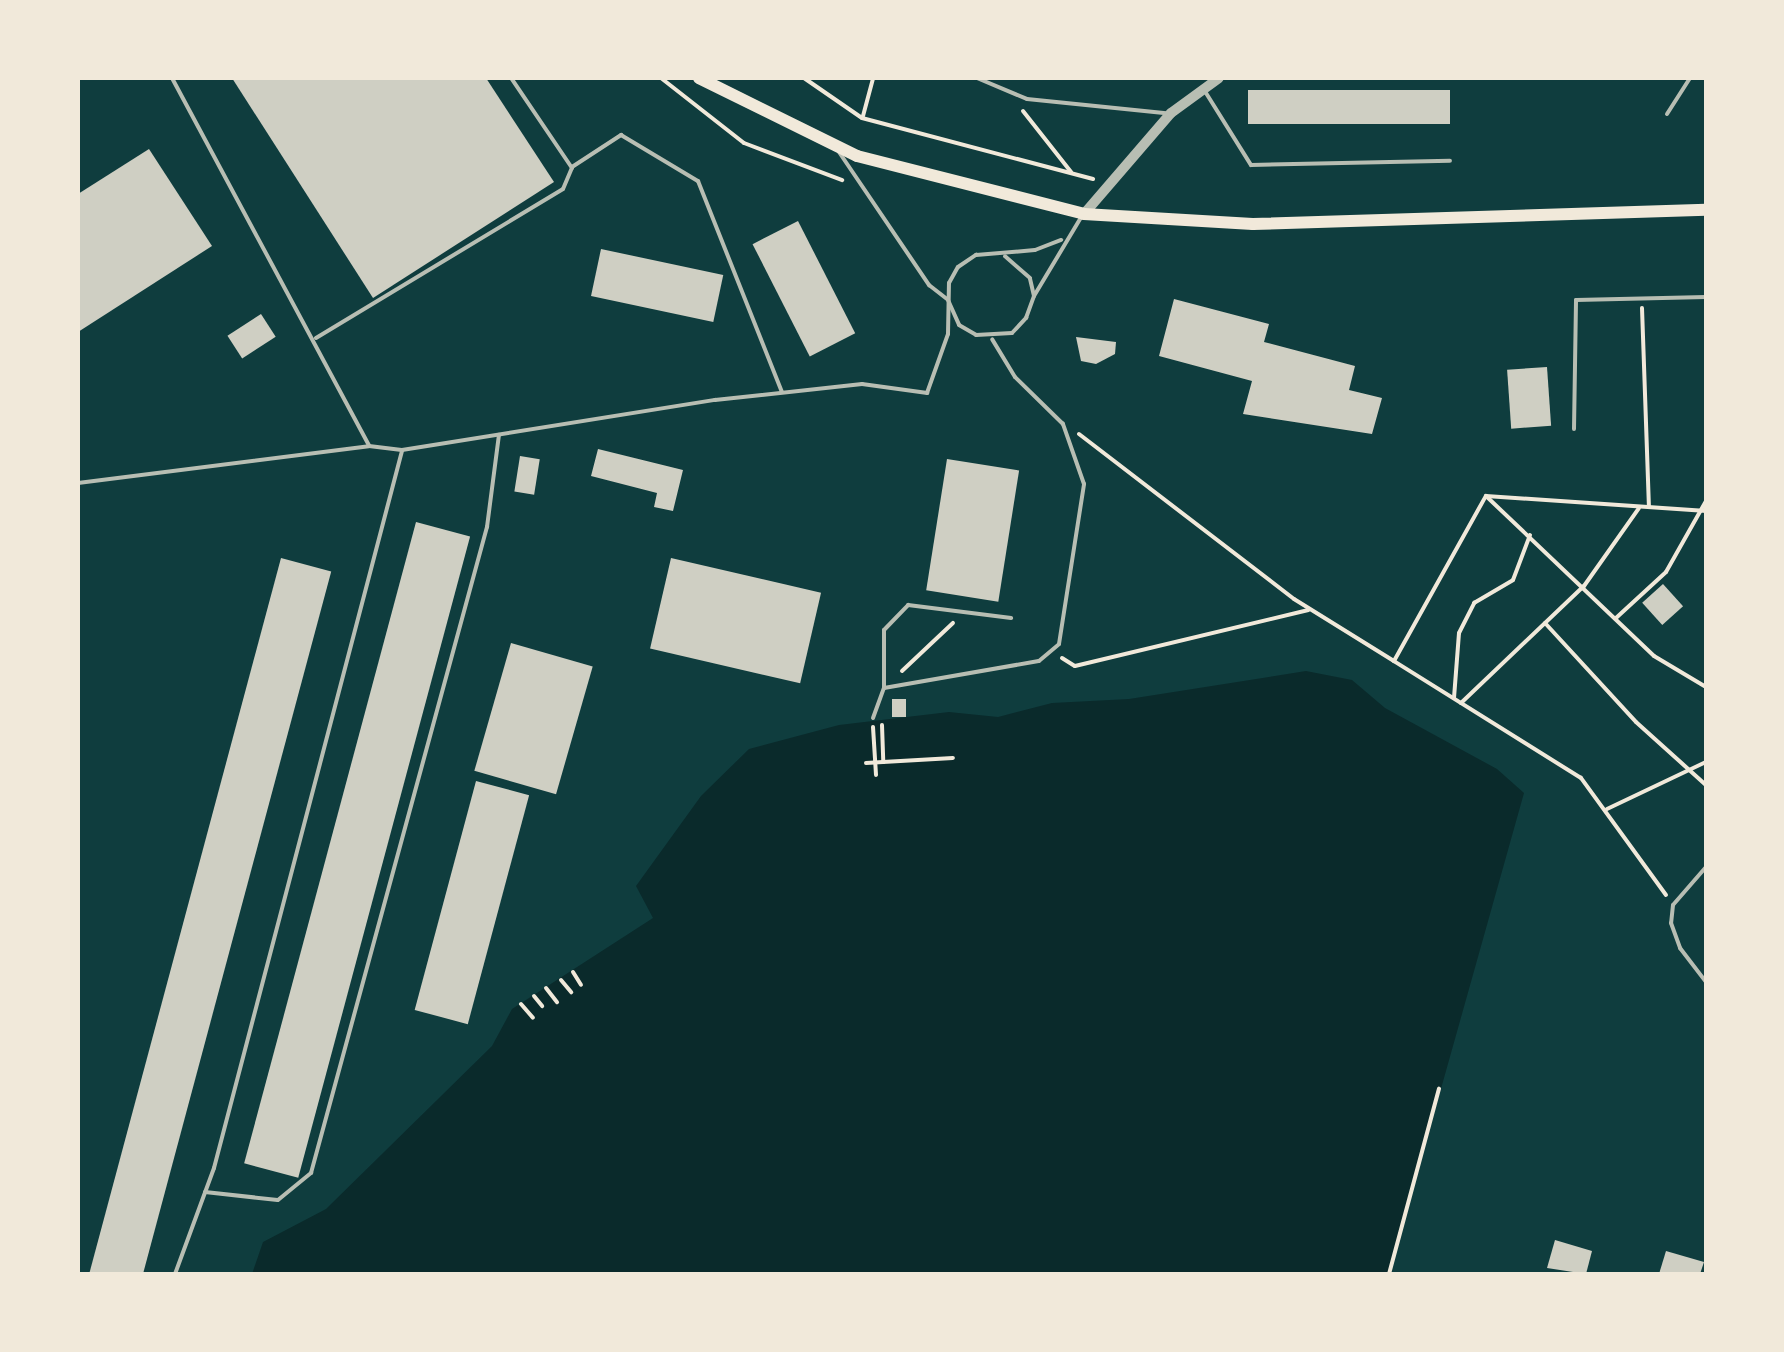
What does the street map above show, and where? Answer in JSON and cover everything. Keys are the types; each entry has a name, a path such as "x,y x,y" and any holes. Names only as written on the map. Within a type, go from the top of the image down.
{"main road":[{"path":"699,78 832,144 1084,214 1253,224 1706,210"}],"street":[{"path":"1084,214 1171,114 1218,78"}],"lane":[{"path":"172,78 316,338 369,446"},
{"path":"511,78 572,168"},
{"path":"977,78 1014,93 1171,114"},
{"path":"1241,78 1333,78"},
{"path":"1667,114 1690,78"},
{"path":"1203,88 1251,165 1450,161"},
{"path":"316,338 563,189 572,168 621,135 698,181 782,392"},
{"path":"832,144 930,285 948,300 959,325 992,339 1014,377 1063,424 1084,484 1062,632 1053,654 1039,662 884,688"},
{"path":"992,339 1026,318 1062,240 1084,214"},
{"path":"78,482 369,446 402,450 782,392 862,384 927,393 948,334 948,300 958,266 976,255 1001,254 1062,240"},
{"path":"1001,254 1020,264 1034,296"},
{"path":"1574,428 1576,300 1706,297"},
{"path":"205,1192 278,1200 311,1173 487,527 498,435"},
{"path":"175,1274 205,1192 402,450"},
{"path":"873,718 884,688 879,661 893,614 908,605 1011,618"},
{"path":"1706,867 1673,904 1680,948 1706,982"}],"path":[{"path":"662,78 744,144 867,190"},
{"path":"804,78 862,118 1107,184"},
{"path":"862,118 873,78"},
{"path":"1014,93 1071,172"},
{"path":"1642,298 1649,507"},
{"path":"1063,424 1101,446 1156,500 1190,515 1311,610 1582,778 1673,904"},
{"path":"1394,661 1486,496"},
{"path":"1486,496 1706,511"},
{"path":"1486,496 1666,663 1706,687"},
{"path":"1616,618 1666,572 1706,501"},
{"path":"1461,703 1584,586 1640,506"},
{"path":"1454,698 1459,633 1474,602 1513,580 1530,536"},
{"path":"1053,654 1075,666 1311,610"},
{"path":"884,688 966,612"},
{"path":"1545,623 1636,722 1706,785"},
{"path":"873,718 876,775"},
{"path":"882,720 883,762"},
{"path":"866,763 953,758"},
{"path":"1604,810 1706,762"},
{"path":"573,972 581,985"},
{"path":"561,980 571,992"},
{"path":"546,988 557,1002"},
{"path":"534,996 542,1006"},
{"path":"521,1004 534,1018"},
{"path":"1389,1274 1439,1089"}],"water":[{"path":"1306,671 1352,680 1385,708 1497,769 1524,793 1389,1274 252,1274 263,1242 326,1209 492,1046 512,1009 653,918 636,886 701,796 749,749 839,725 949,712 998,717 1052,703 1129,699"}],"building":[{"path":"232,78 486,78 554,182 373,298"},
{"path":"1248,90 1450,90 1450,124 1248,124"},
{"path":"149,149 212,246 78,332 78,194"},
{"path":"798,221 855,333 810,356 753,244"},
{"path":"601,249 723,275 713,322 591,296"},
{"path":"1174,299 1269,324 1264,342 1355,366 1349,390 1382,398 1372,434 1243,414 1252,381 1159,356"},
{"path":"261,314 276,337 242,358 227,336"},
{"path":"1076,337 1116,342 1115,354 1096,364 1081,361"},
{"path":"1547,367 1551,426 1511,429 1507,370"},
{"path":"598,449 683,470 673,511 654,507 657,493 591,476"},
{"path":"520,456 540,459 534,495 514,492"},
{"path":"947,459 1019,470 998,602 926,590"},
{"path":"416,522 470,536 298,1178 244,1163"},
{"path":"281,558 331,571 143,1274 89,1274"},
{"path":"671,558 821,593 800,683 650,649"},
{"path":"1663,584 1683,606 1662,625 1642,603"},
{"path":"511,643 593,666 556,794 474,771"},
{"path":"892,699 906,699 906,717 892,717"},
{"path":"476,781 529,795 468,1024 415,1010"},
{"path":"1555,1240 1592,1251 1586,1274 1547,1268"},
{"path":"1666,1251 1704,1262 1700,1274 1659,1274"}]}
